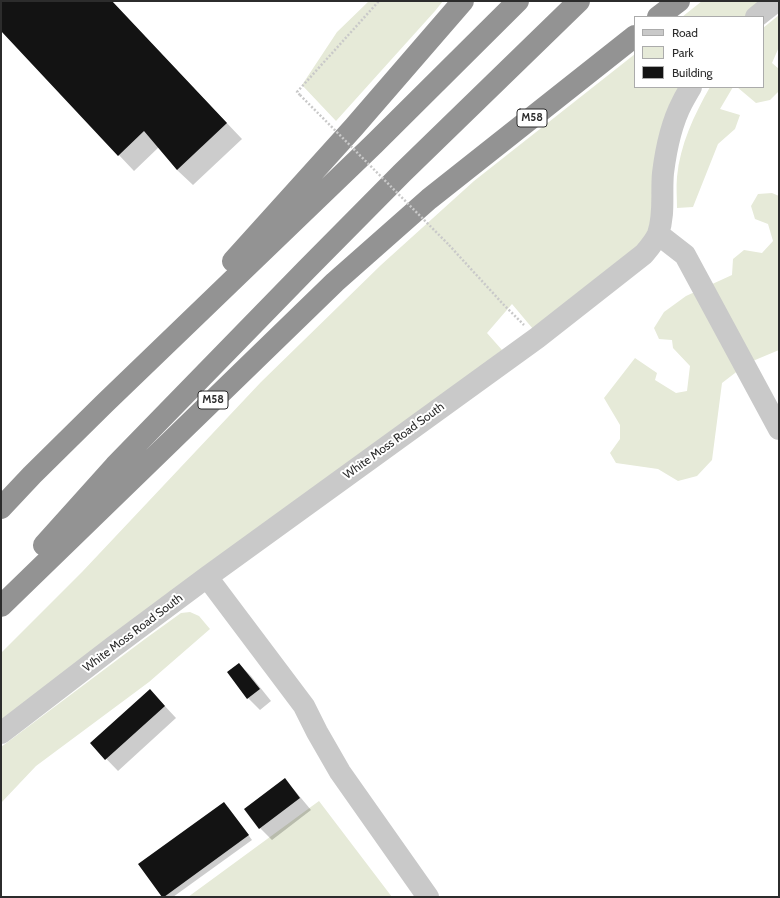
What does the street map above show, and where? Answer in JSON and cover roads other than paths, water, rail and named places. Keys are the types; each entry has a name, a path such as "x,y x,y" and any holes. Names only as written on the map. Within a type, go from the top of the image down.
{"highway":[{"path":"105,403 354,127 462,1"},
{"path":"1,508 105,403 363,155 518,1"},
{"name":"M58","path":"1,592 115,466 306,270 402,173 579,1"},
{"path":"659,16 679,1"},
{"name":"M58","path":"1,606 334,282 429,199 634,37"}],"street":[{"path":"757,16 776,1"},
{"name":"White Moss Road South","path":"1,733 207,577 537,338 644,254 658,234 661,218 663,176 666,153 672,128 690,88"},
{"path":"658,234 685,255 779,429"},
{"path":"207,577 304,706 325,746 344,777 428,897"}]}
